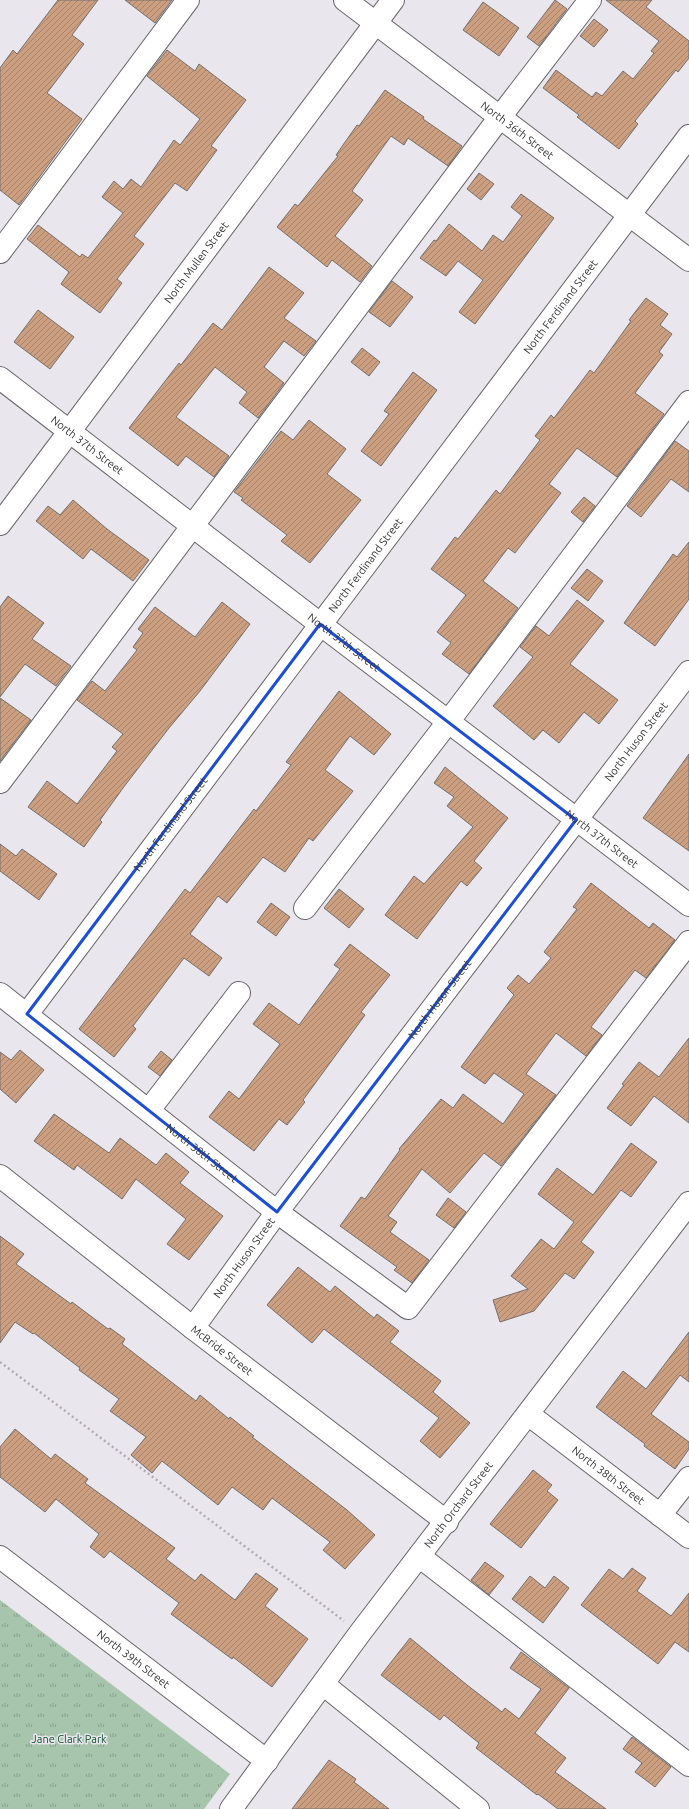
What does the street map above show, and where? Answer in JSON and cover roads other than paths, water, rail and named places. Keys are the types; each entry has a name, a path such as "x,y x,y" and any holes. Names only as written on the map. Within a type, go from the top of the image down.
{"street":[{"path":"0,252 188,0"},
{"name":"North 36th Street","path":"345,0 689,260"},
{"name":"North Mullen Street","path":"0,524 393,0"},
{"path":"0,782 500,116 590,0"},
{"name":"North Ferdinand Street","path":"26,1014 689,136"},
{"name":"North 37th Street","path":"0,378 191,526 689,905"},
{"path":"304,908 448,722 689,402"},
{"name":"North Huson Street","path":"193,1328 277,1212 689,672"},
{"name":"North 38th Street","path":"0,994 277,1212 408,1308 689,942"},
{"path":"149,1110 238,993"},
{"name":"McBride Street","path":"0,1176 193,1328 447,1522"},
{"name":"North Orchard Street","path":"231,1809 360,1633 447,1522 689,1203"},
{"name":"North 38th Street","path":"528,1414 689,1537"},
{"path":"660,1515 689,1478"},
{"path":"419,1556 689,1765"},
{"name":"North 39th Street","path":"0,1557 267,1761"},
{"path":"323,1684 478,1809"}],"park label":[{"name":"Jane Clark Park","path":"69,1739"}]}
